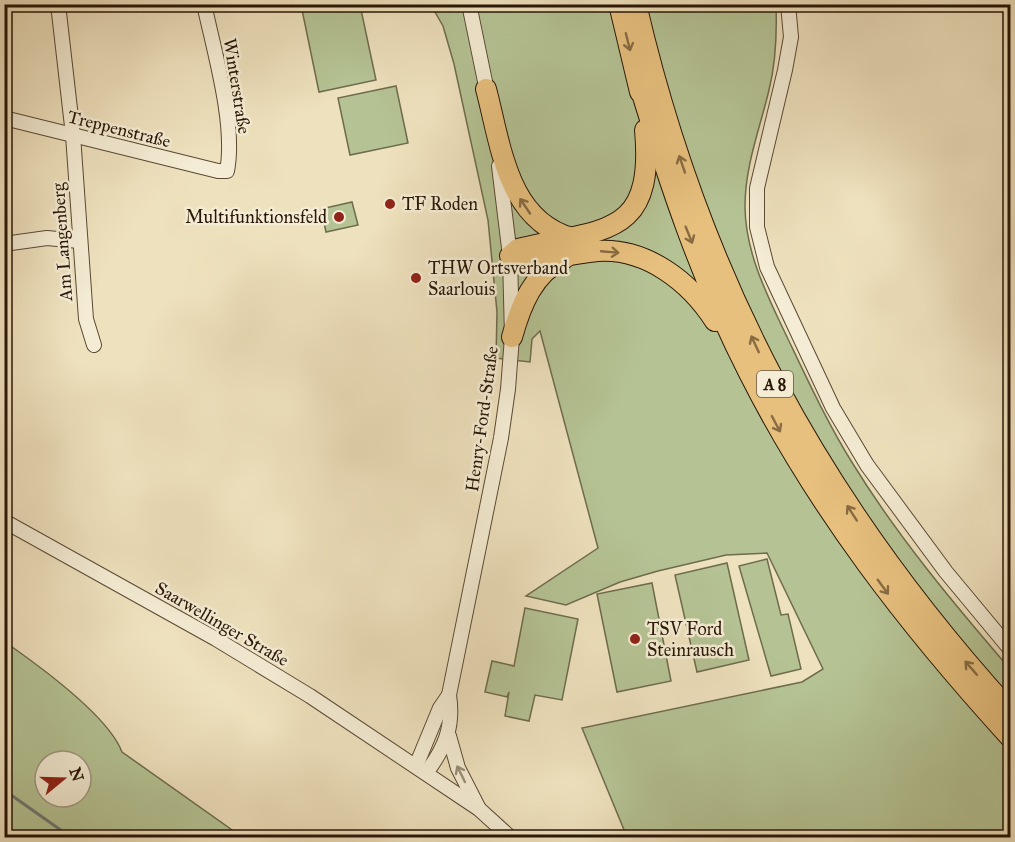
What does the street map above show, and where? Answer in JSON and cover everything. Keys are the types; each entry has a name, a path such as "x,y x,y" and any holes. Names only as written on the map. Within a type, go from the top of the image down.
{"highway":[{"name":"A 8","path":"619,4 638,80 684,224 748,372 817,493 899,609 1011,737"},
{"name":"A 8","path":"636,4 654,73 701,219 732,294 786,404 831,481 901,582 941,633 1011,711"},
{"path":"512,337 524,301 537,280 572,246 613,226 627,216 638,202 647,162 638,80"},
{"path":"486,89 507,168 521,202 545,227 572,246"},
{"path":"510,256 518,249 572,246 644,259 668,272 704,305 748,372"}],"street":[{"name":"Am Langenberg","path":"58,4 73,135 86,319 94,345"},
{"name":"Winterstraße","path":"204,4 223,92 229,156 226,172"},
{"name":"Henry-Ford-Straße","path":"421,770 443,749 449,736 452,712 449,695 501,438 512,337 510,256 501,176 469,4"},
{"path":"788,4 791,38 757,188 757,227 767,267 833,408 867,465 946,572 1011,650"},
{"name":"Treppenstraße","path":"4,118 226,172"},
{"path":"4,244 47,238 79,241"},
{"name":"Saarwellinger Straße","path":"4,521 216,639 479,809"},
{"name":"Henry-Ford-Straße","path":"421,770 440,708 449,695"},
{"path":"449,736 458,768 479,809 511,837"}],"green space":[{"path":"301,5 360,5 376,80 319,92"},
{"path":"431,5 776,5 773,69 747,176 746,223 753,258 803,371 853,464 908,544 1010,669 1010,837 627,837 582,728 802,682 823,669 767,553 726,555 658,571 620,582 566,605 526,596 598,548 540,331 532,339 530,362 496,358 497,312 488,220 454,64 443,26"},
{"path":"396,86 408,143 350,155 338,98"},
{"name":"Multifunktionsfeld","path":"352,202 358,225 326,232 321,209"},
{"path":"767,559 781,615 788,614 801,669 771,676 739,566"},
{"path":"727,563 749,660 697,672 675,575"},
{"name":"TSV Ford Steinrausch","path":"652,583 671,681 617,692 597,594"},
{"path":"525,608 578,619 562,700 535,695 529,721 505,716 509,692 507,697 485,692 492,661 514,666"},
{"path":"5,642 53,677 88,707 102,722 122,752 242,837 5,837"}],"waterway":[{"path":"4,790 72,838"}],"place":[{"name":"TF Roden","path":"390,204"},
{"name":"Multifunktionsfeld","path":"339,217"},
{"name":"THW Ortsverband Saarlouis","path":"416,278"},
{"name":"TSV Ford Steinrausch","path":"635,639"}]}
